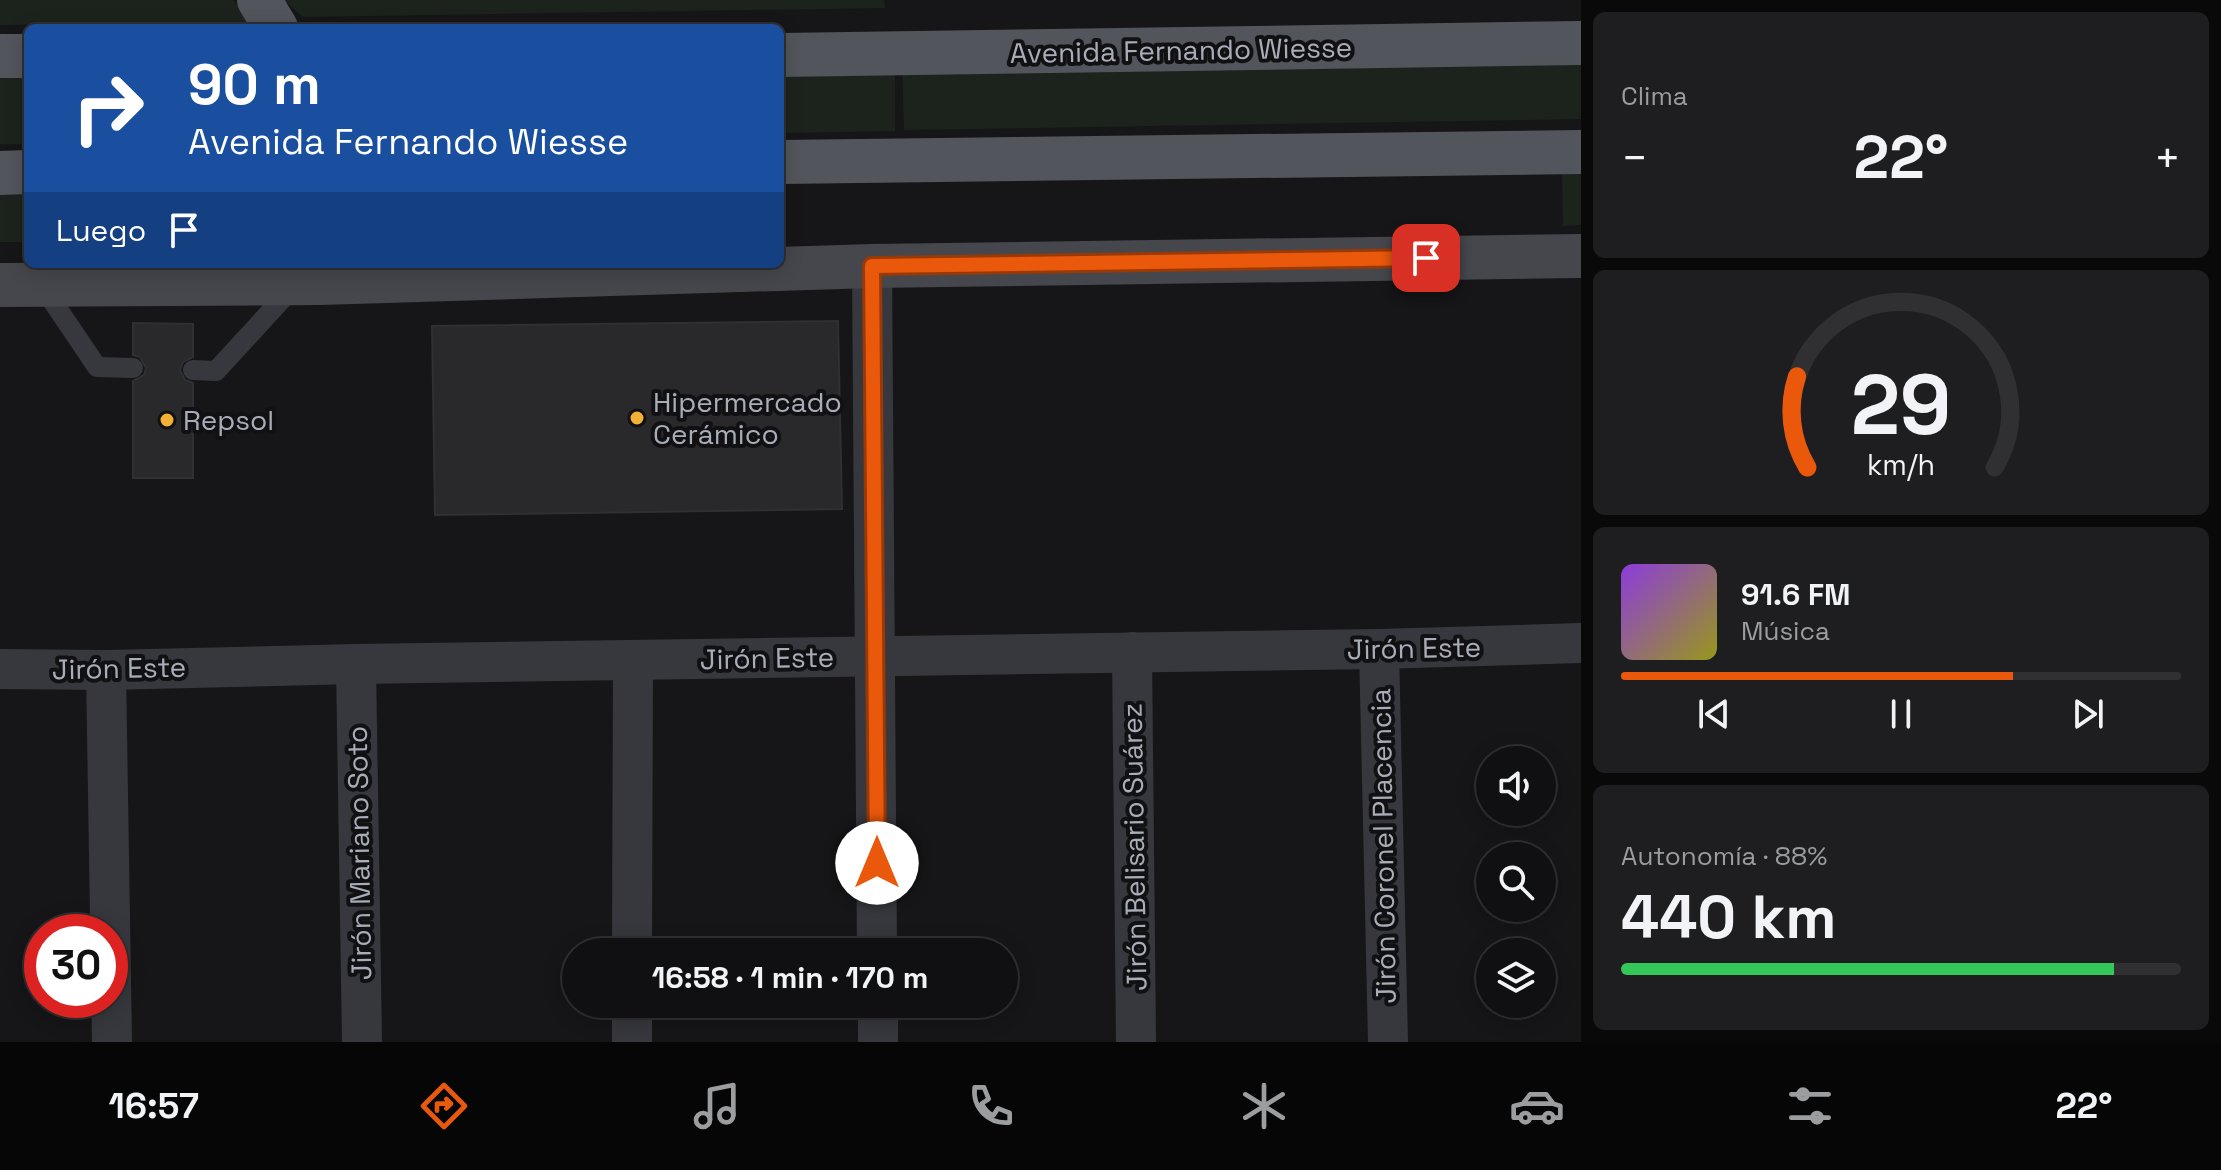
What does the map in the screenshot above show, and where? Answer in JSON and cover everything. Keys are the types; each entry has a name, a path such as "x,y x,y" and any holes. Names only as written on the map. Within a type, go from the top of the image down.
{"main road":[{"path":"259,0 274,24"},
{"name":"Avenida Fernando Wiesse","path":"784,55 1581,43"},
{"path":"0,56 24,56"},
{"path":"784,162 1581,152"},
{"path":"0,173 24,172"},
{"path":"20,284 297,283 872,266 1581,256"}],"street":[{"path":"872,266 877,938"},
{"name":"Jirón Este","path":"0,669 106,670 1581,643"},
{"name":"Jirón Coronel Placencia","path":"1379,649 1388,1042"},
{"name":"Jirón Belisario Suárez","path":"1132,652 1136,1042"},
{"path":"632,938 633,660"},
{"name":"Jirón Mariano Soto","path":"356,664 362,1042"},
{"path":"106,670 112,1042"},
{"path":"632,1018 632,1042"},
{"path":"878,1018 878,1042"}],"lane":[{"path":"193,370 216,371 297,283"},
{"path":"20,284 97,367 133,368"}],"shaded area":[{"path":"0,0 233,0 254,22 24,24 0,25"},
{"path":"284,0 884,0 885,8 303,17"},
{"path":"1581,45 1581,119 904,130 902,56"},
{"path":"895,57 895,131 784,133 784,59"},
{"path":"0,71 24,71 24,144 0,144"},
{"path":"1581,171 1581,225 1563,226 1562,172"},
{"path":"0,191 24,191 24,242 0,242"}],"building":[{"name":"Hipermercado Cerámico","path":"838,321 842,509 435,515 432,326"},
{"path":"133,323 193,324 193,357 183,362 180,370 185,380 193,383 193,478 133,478 133,381 144,375 146,368 140,357 133,355"}],"place":[{"name":"Hipermercado Cerámico","path":"637,418"},
{"name":"Repsol","path":"167,420"}],"route":[{"path":"877,863 872,266 1426,258"}]}
